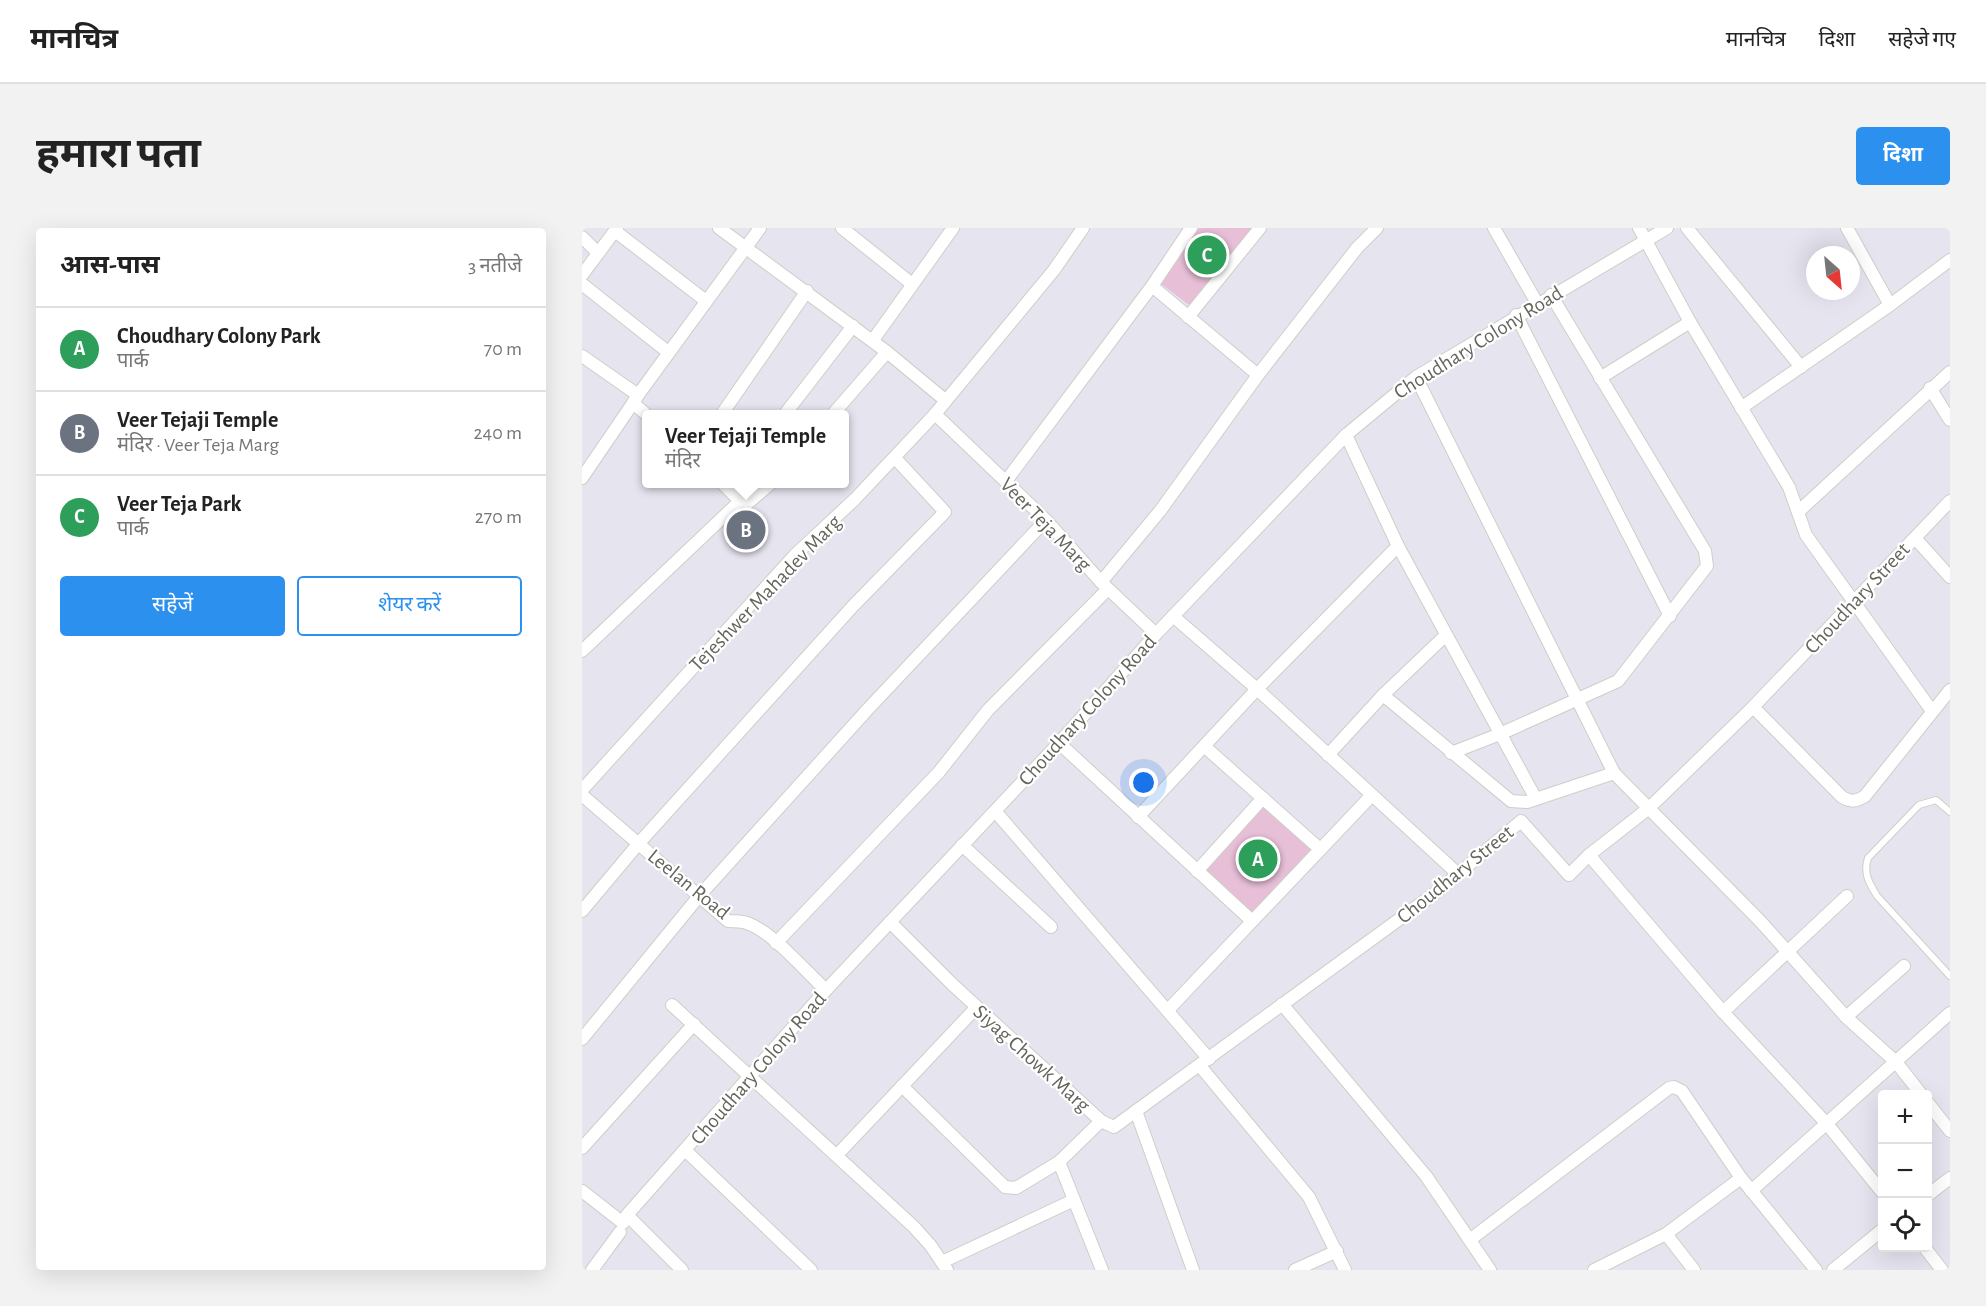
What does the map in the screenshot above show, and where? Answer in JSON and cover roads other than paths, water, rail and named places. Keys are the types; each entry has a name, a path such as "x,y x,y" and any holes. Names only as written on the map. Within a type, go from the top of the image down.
{"street":[{"path":"719,228 873,340 945,400"},
{"path":"582,478 668,352 760,228"},
{"path":"842,228 912,284"},
{"name":"Tejeshwer Mahadev Marg","path":"582,790 795,555 895,458 935,414 1054,270 1083,228"},
{"path":"1006,481 1152,286 1191,228"},
{"path":"1188,317 1260,228"},
{"path":"1494,228 1537,303"},
{"path":"1639,228 1690,322 1789,487 1806,536 1932,711"},
{"name":"Choudhary Colony Road","path":"682,1270 627,1215 826,990 1059,743 1173,616 1346,435 1416,377 1516,315 1667,228"},
{"path":"1687,228 1801,368"},
{"path":"1847,228 1890,305"},
{"path":"582,275 616,230 706,301"},
{"path":"873,340 947,230"},
{"path":"776,943 939,772 988,710 1104,586 1258,375 1370,230"},
{"path":"582,237 598,253"},
{"path":"1741,408 1890,305 1950,260"},
{"path":"582,284 668,352"},
{"path":"1152,286 1258,375"},
{"path":"725,410 807,291"},
{"path":"1451,753 1500,734 1617,681 1704,573 1707,558 1551,295"},
{"path":"1516,315 1670,616"},
{"path":"1600,378 1690,322"},
{"path":"788,410 853,326"},
{"path":"836,410 887,352"},
{"path":"582,356 636,399 644,410"},
{"path":"1798,512 1950,372"},
{"path":"1416,377 1614,773 1627,789 1649,808 1788,951 1846,1017 1896,1062 1917,1090"},
{"path":"1930,388 1950,420"},
{"name":"Veer Teja Marg","path":"935,414 1046,520 1104,586 1156,634"},
{"path":"1346,435 1398,546 1536,799"},
{"path":"582,911 639,843 853,606 945,512 895,458"},
{"path":"730,488 740,501 748,503 764,488"},
{"path":"582,651 740,501"},
{"name":"Choudhary Street","path":"1101,1121 1114,1127 1458,874 1521,821 1569,875 1589,855 1649,808 1753,707 1950,501"},
{"path":"582,1039 700,895 868,709 1046,520"},
{"path":"1915,537 1950,577"},
{"path":"1138,816 1398,546"},
{"path":"1173,616 1458,874"},
{"path":"1328,755 1383,695 1446,635"},
{"path":"1753,707 1842,797 1849,801 1857,801 1865,796 1950,690"},
{"path":"1383,695 1510,801 1518,803 1536,799 1614,773"},
{"path":"1059,743 1252,921"},
{"path":"1204,746 1320,849"},
{"name":"Leelan Road","path":"582,795 728,921 746,922 776,943 826,990"},
{"path":"1168,1010 1372,795"},
{"path":"1197,871 1263,798"},
{"path":"995,811 1168,1010 1204,1062 1308,1197 1345,1270"},
{"path":"962,845 1051,927"},
{"path":"1589,855 1723,1012 1827,1124 1878,1187"},
{"path":"1723,1012 1847,896"},
{"name":"Siyag Chowk Marg","path":"890,922 952,984 1101,1121 1059,1162 1016,1188 1005,1186 902,1086"},
{"path":"1846,1017 1904,966"},
{"path":"1282,1004 1426,1176 1490,1270"},
{"path":"672,1005 750,1074 914,1227 945,1266 1074,1200"},
{"path":"837,1155 974,1010"},
{"path":"1751,1191 1950,1013"},
{"path":"582,1148 694,1024"},
{"path":"1471,1239 1668,1088 1674,1087 1682,1091 1741,1178 1816,1270"},
{"path":"1932,1108 1950,1131"},
{"path":"1136,1111 1193,1270"},
{"path":"686,1151 811,1270"},
{"path":"1059,1162 1102,1270"},
{"path":"1594,1270 1666,1234 1741,1178"},
{"path":"1932,1192 1950,1178"},
{"path":"582,1191 622,1227 592,1270"},
{"path":"1833,1270 1878,1233"},
{"path":"1666,1234 1694,1270"},
{"path":"1295,1270 1337,1251"},
{"path":"1928,1252 1942,1270"}],"lane":[{"path":"1950,812 1936,800 1919,805 1868,858 1865,867 1869,884 1877,896 1950,976"}],"place":[{"name":"Veer Teja Park","path":"1207,255"},
{"name":"Veer Tejaji Temple","path":"746,530"},
{"name":"Choudhary Colony Park","path":"1258,859"}]}
